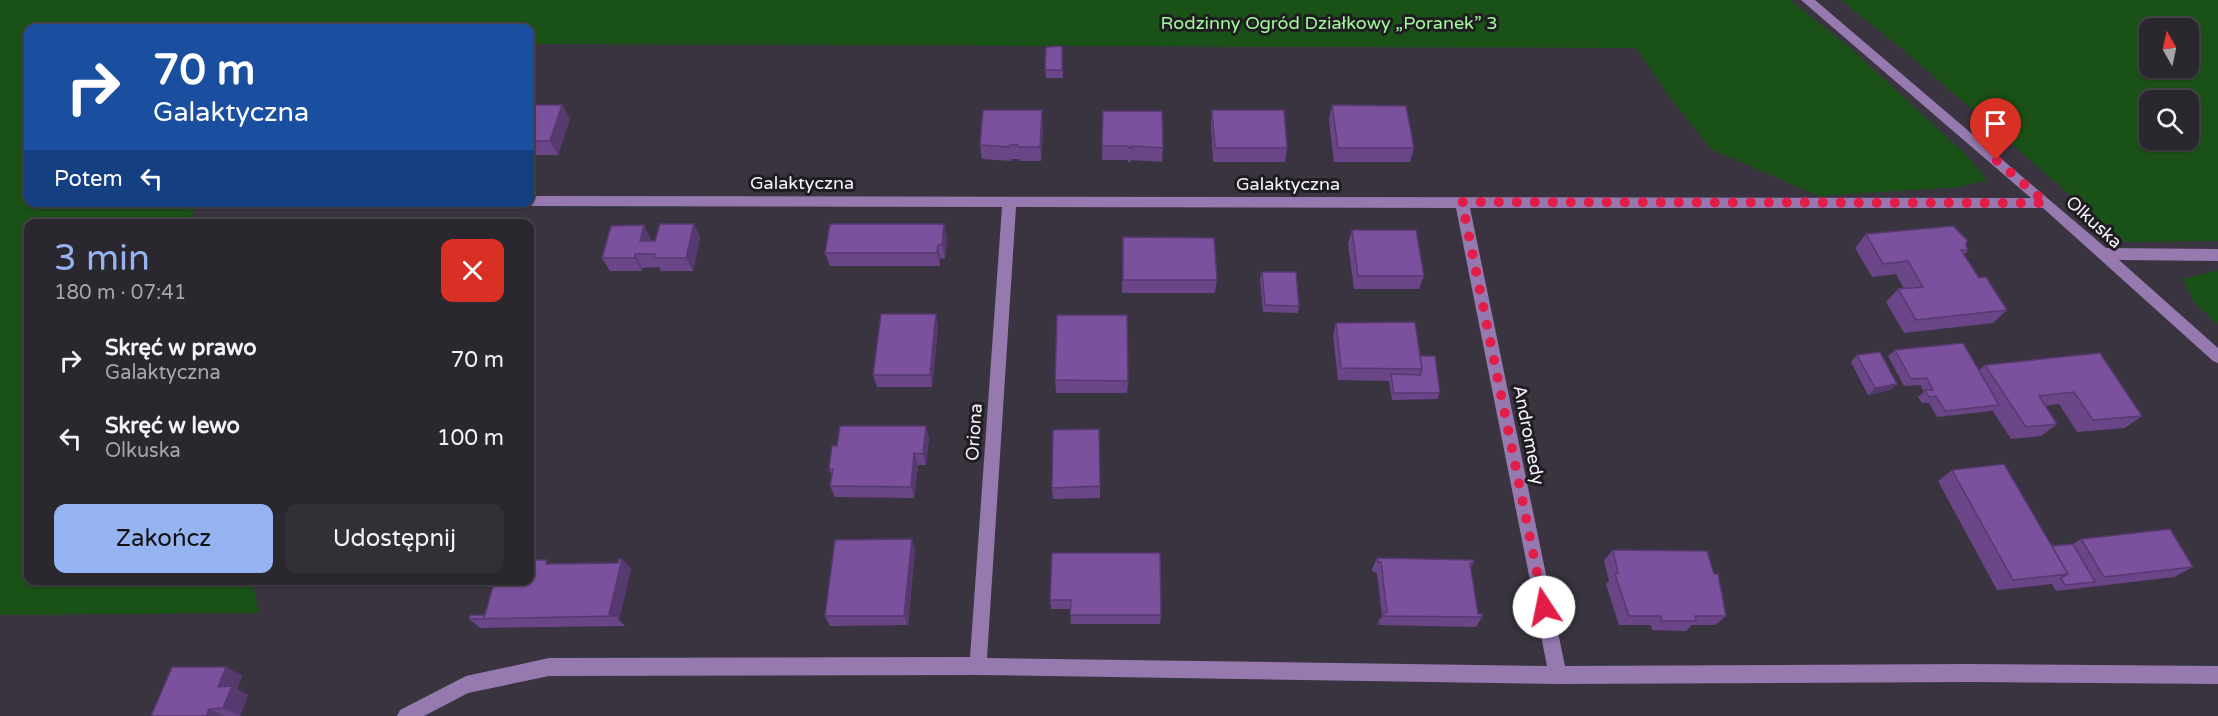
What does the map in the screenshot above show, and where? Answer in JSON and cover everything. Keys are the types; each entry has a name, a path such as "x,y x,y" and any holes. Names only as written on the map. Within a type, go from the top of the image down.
{"street":[{"name":"Olkuska","path":"1806,0 2046,203 2218,357"},
{"name":"Galaktyczna","path":"534,201 2046,203"},
{"name":"Oriona","path":"978,666 1009,202"},
{"name":"Andromedy","path":"1462,202 1558,675"},
{"path":"2103,254 2218,255"},
{"path":"406,716 466,685 549,667 978,666 1558,675 1969,673 2218,675"}],"green space":[{"name":"Rodzinny Ogród Działkowy „Poranek” 3","path":"0,0 1790,0 1850,48 1967,156 1987,180 1960,187 1819,196 1711,149 1671,99 1636,48 534,44 534,24 24,24 24,207 195,207 190,219 24,219 24,585 253,585 259,613 0,615"},
{"path":"1841,0 2218,0 2218,241 2124,242 1906,52"},
{"path":"2218,270 2218,325 2194,302 2183,279"}],"building":[{"path":"1062,46 1062,70 1045,70 1046,47"},
{"path":"534,105 562,105 550,141 534,141"},
{"path":"1332,105 1406,106 1414,148 1338,148"},
{"path":"983,110 1042,110 1040,147 980,145"},
{"path":"1212,110 1284,110 1287,148 1215,148"},
{"path":"1103,111 1162,111 1163,148 1102,146"},
{"path":"660,224 694,224 686,258 654,258 655,254 635,254 635,258 602,258 611,226 644,225 640,241 655,241"},
{"path":"830,224 944,224 942,245 938,245 937,253 825,253"},
{"path":"1953,226 1967,240 1968,250 1961,250 1979,278 1986,277 2007,310 1916,320 1898,289 1923,287 1908,261 1883,264 1866,234"},
{"path":"1352,230 1416,230 1424,276 1358,276"},
{"path":"1123,237 1214,238 1217,280 1123,280"},
{"path":"1262,272 1296,272 1299,306 1265,305"},
{"path":"881,314 936,314 930,375 873,375"},
{"path":"1057,315 1127,315 1128,381 1055,380"},
{"path":"1415,322 1422,369 1341,368 1336,323"},
{"path":"1963,343 1999,405 1945,411 1936,396 1929,397 1925,390 1933,390 1927,378 1911,379 1895,350"},
{"path":"1880,352 1897,384 1875,388 1857,355"},
{"path":"2100,353 2142,416 2093,420 2074,392 2039,396 2057,424 2026,427 1985,365"},
{"path":"1420,356 1435,356 1440,393 1394,393 1391,374 1420,375 1422,369"},
{"path":"840,426 926,426 923,454 914,453 911,487 830,486 833,469 829,469 832,446 837,446"},
{"path":"1099,429 1100,486 1052,488 1053,430"},
{"path":"2004,464 2068,574 2013,580 1952,470"},
{"path":"2170,529 2193,567 2104,577 2081,539"},
{"path":"912,539 904,616 825,616 835,540"},
{"path":"2073,544 2095,582 2065,585 2061,578 2068,574 2052,546"},
{"path":"1613,550 1707,551 1714,574 1718,574 1726,616 1695,616 1696,621 1662,621 1661,616 1629,616 1615,574 1618,573"},
{"path":"1052,553 1160,553 1161,615 1070,615 1071,600 1050,600"},
{"path":"1377,558 1473,560 1474,563 1470,563 1478,614 1482,614 1482,617 1384,616 1383,613 1387,612 1381,562 1378,562"},
{"path":"619,559 622,559 609,614 616,616 469,619 470,615 484,615 484,618 494,585 534,585 534,560 547,560 546,564 618,563"},
{"path":"172,667 226,667 218,687 232,686 223,708 209,709 206,716 151,716"}],"route":[{"path":"1544,607 1462,202 2046,203 1996,160"}]}
